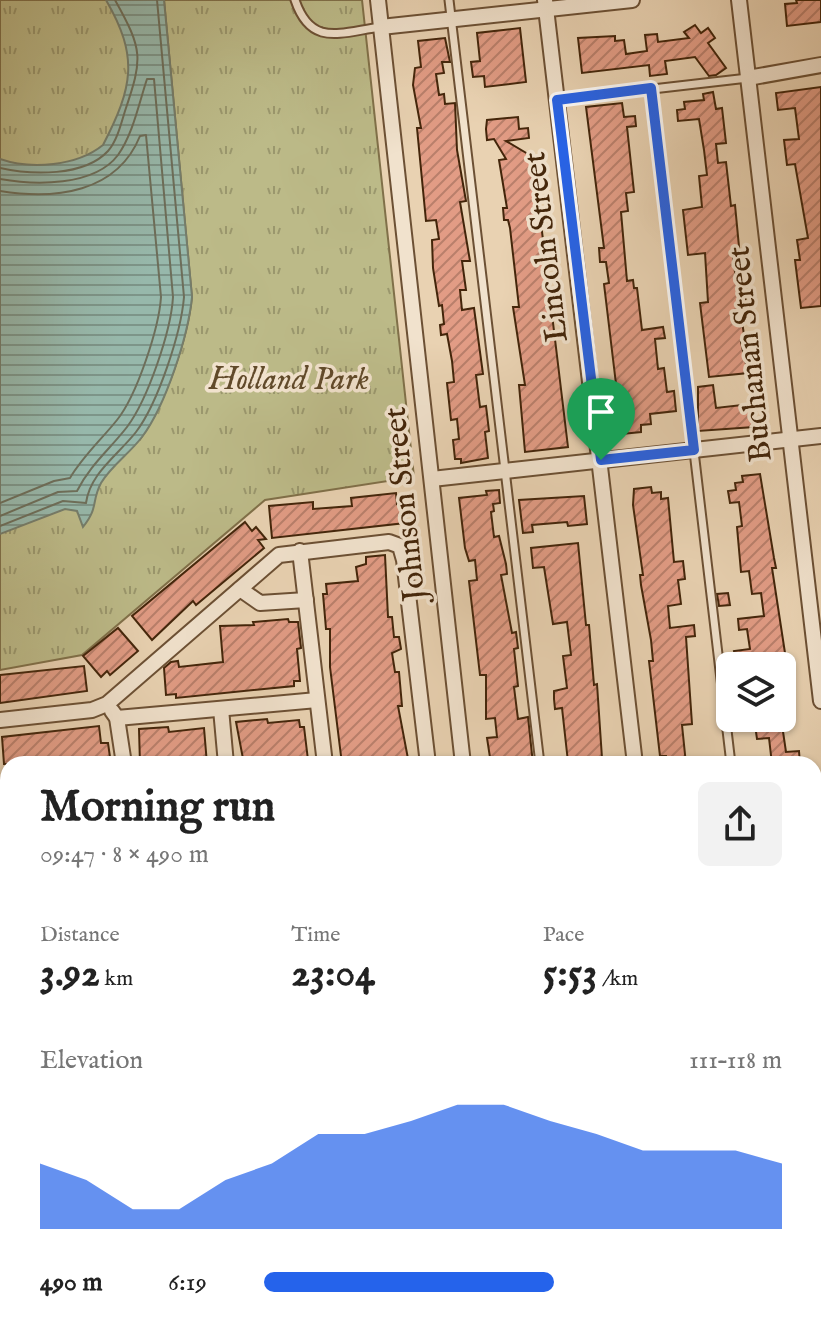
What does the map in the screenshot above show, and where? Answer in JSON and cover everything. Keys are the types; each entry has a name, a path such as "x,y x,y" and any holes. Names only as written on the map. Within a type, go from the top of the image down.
{"street":[{"name":"Johnson Street","path":"378,0 462,756"},
{"path":"381,27 545,4 632,0"},
{"name":"Buchanan Street","path":"739,0 821,701"},
{"name":"Lincoln Street","path":"545,4 634,756"},
{"path":"748,78 821,65"},
{"path":"432,479 821,436"},
{"path":"0,720 92,710 107,704 279,555 389,542 400,546 427,756"},
{"path":"300,551 324,756"},
{"path":"240,589 260,603 306,600"},
{"path":"117,718 317,700"},
{"path":"107,704 117,718 123,756"},
{"path":"221,709 225,756"}],"lane":[{"path":"295,0 301,19 312,31 325,34 381,27"},
{"path":"449,0 539,756"},
{"path":"557,100 748,78"},
{"path":"651,88 730,756"}],"green space":[{"name":"Holland Park","path":"0,0 154,0 141,438 159,408 174,370 186,332 192,297 164,0 362,0 414,477 265,500 82,655 0,670"}],"water":[{"path":"106,0 164,0 192,297 190,313 174,370 151,423 101,483 91,514 83,527 77,511 65,509 0,534 0,159 26,164 53,164 80,158 103,145 121,106 128,72 124,39"}],"building":[{"path":"796,0 821,0 821,22 787,26 785,4 797,3"},
{"path":"695,25 701,33 708,28 715,38 708,43 726,68 716,75 709,76 695,57 665,61 667,74 650,76 649,65 582,73 578,38 615,36 615,41 624,40 626,54 647,51 645,35 657,34 658,42 689,38 684,32"},
{"path":"520,28 526,82 485,87 484,76 473,77 471,62 480,61 477,33"},
{"path":"445,38 450,62 442,62 444,73 436,74 439,95 444,94 445,104 455,103 457,150 466,201 460,202 470,261 462,261 466,290 460,290 462,310 474,308 483,374 476,375 480,407 486,406 489,431 485,432 488,458 461,463 461,459 455,459 453,440 459,439 457,419 451,420 447,383 454,382 452,361 447,334 441,335 440,325 444,324 442,305 439,306 433,268 432,240 439,239 436,220 426,221 417,128 421,128 413,85 415,68 421,67 418,41"},
{"path":"821,87 821,306 801,308 795,260 800,260 797,240 808,238 795,164 787,165 784,140 799,139 795,108 778,110 776,93"},
{"path":"713,92 716,109 722,108 726,143 716,144 718,163 726,162 731,206 735,205 740,257 733,258 736,279 742,278 745,293 746,306 740,307 745,342 741,342 748,373 709,377 700,303 708,302 705,253 688,255 683,210 702,207 699,176 707,175 699,119 678,121 677,110 685,109 684,102 704,100 703,94"},
{"path":"622,103 624,117 635,116 636,126 627,127 634,192 626,193 628,211 621,212 627,281 633,280 634,288 637,288 642,330 663,327 665,338 655,339 658,369 664,368 667,392 674,391 676,411 650,414 651,424 641,425 641,432 622,434 604,284 609,283 606,262 600,262 599,248 604,248 586,107"},
{"path":"518,117 519,129 528,128 529,138 506,141 533,157 568,447 525,452 519,385 525,385 513,307 519,307 510,228 508,220 504,220 503,208 507,208 499,160 506,159 494,139 487,140 486,129 487,120"},
{"path":"713,385 716,408 751,404 756,407 754,427 698,431 698,387"},
{"path":"760,474 776,568 772,568 785,652 734,652 750,649 747,629 739,630 738,619 764,616 761,593 752,594 749,571 741,572 737,527 742,526 739,502 730,503 728,491 736,490 735,483 743,482 742,476"},
{"path":"651,487 652,493 661,492 661,499 668,498 674,562 683,561 685,579 678,580 681,604 668,606 670,628 694,625 695,636 686,637 692,724 682,725 685,756 660,756 649,661 653,661 651,640 641,585 640,575 643,575 633,505 634,489"},
{"path":"499,490 500,503 493,504 494,511 491,512 494,537 499,536 506,564 507,574 501,575 512,633 516,632 518,648 514,649 518,686 514,687 518,719 528,717 532,756 490,756 487,738 497,737 495,718 486,719 486,675 480,675 469,581 477,580 475,560 469,561 465,548 459,498 487,495 486,491"},
{"path":"396,493 397,504 403,503 405,523 272,538 269,506 313,502 313,509 352,506 351,498"},
{"path":"584,496 587,524 532,525 533,532 523,533 519,500"},
{"path":"245,522 252,531 256,527 266,539 258,540 264,548 196,605 193,601 152,640 132,616"},
{"path":"578,543 594,685 597,684 602,756 567,756 562,708 555,709 554,699 554,691 567,688 563,656 571,655 567,622 553,624 544,567 533,568 531,548"},
{"path":"385,555 388,617 392,617 394,637 399,637 401,649 392,653 395,672 399,672 402,706 398,706 407,756 341,756 330,667 330,629 326,629 323,594 327,594 326,584 358,581 356,567 366,564 366,557"},
{"path":"728,593 730,605 719,606 717,594"},
{"path":"288,619 289,622 298,622 301,648 297,649 300,681 294,681 294,686 176,698 176,694 166,695 164,668 171,662 178,661 179,667 223,662 220,626 254,625 253,622"},
{"path":"118,628 138,651 110,675 107,671 101,677 83,656"},
{"path":"84,666 87,691 0,703 0,675"},
{"path":"299,720 300,727 304,727 308,756 242,756 236,722"},
{"path":"99,726 101,743 108,743 110,756 3,756 2,737"},
{"path":"168,727 169,732 204,728 206,756 140,756 139,729"},
{"path":"756,732 783,732 786,752 799,751 799,756 771,756 769,738 757,739"}],"route":[{"path":"651,88 694,450 601,460 557,100 651,88"}]}
